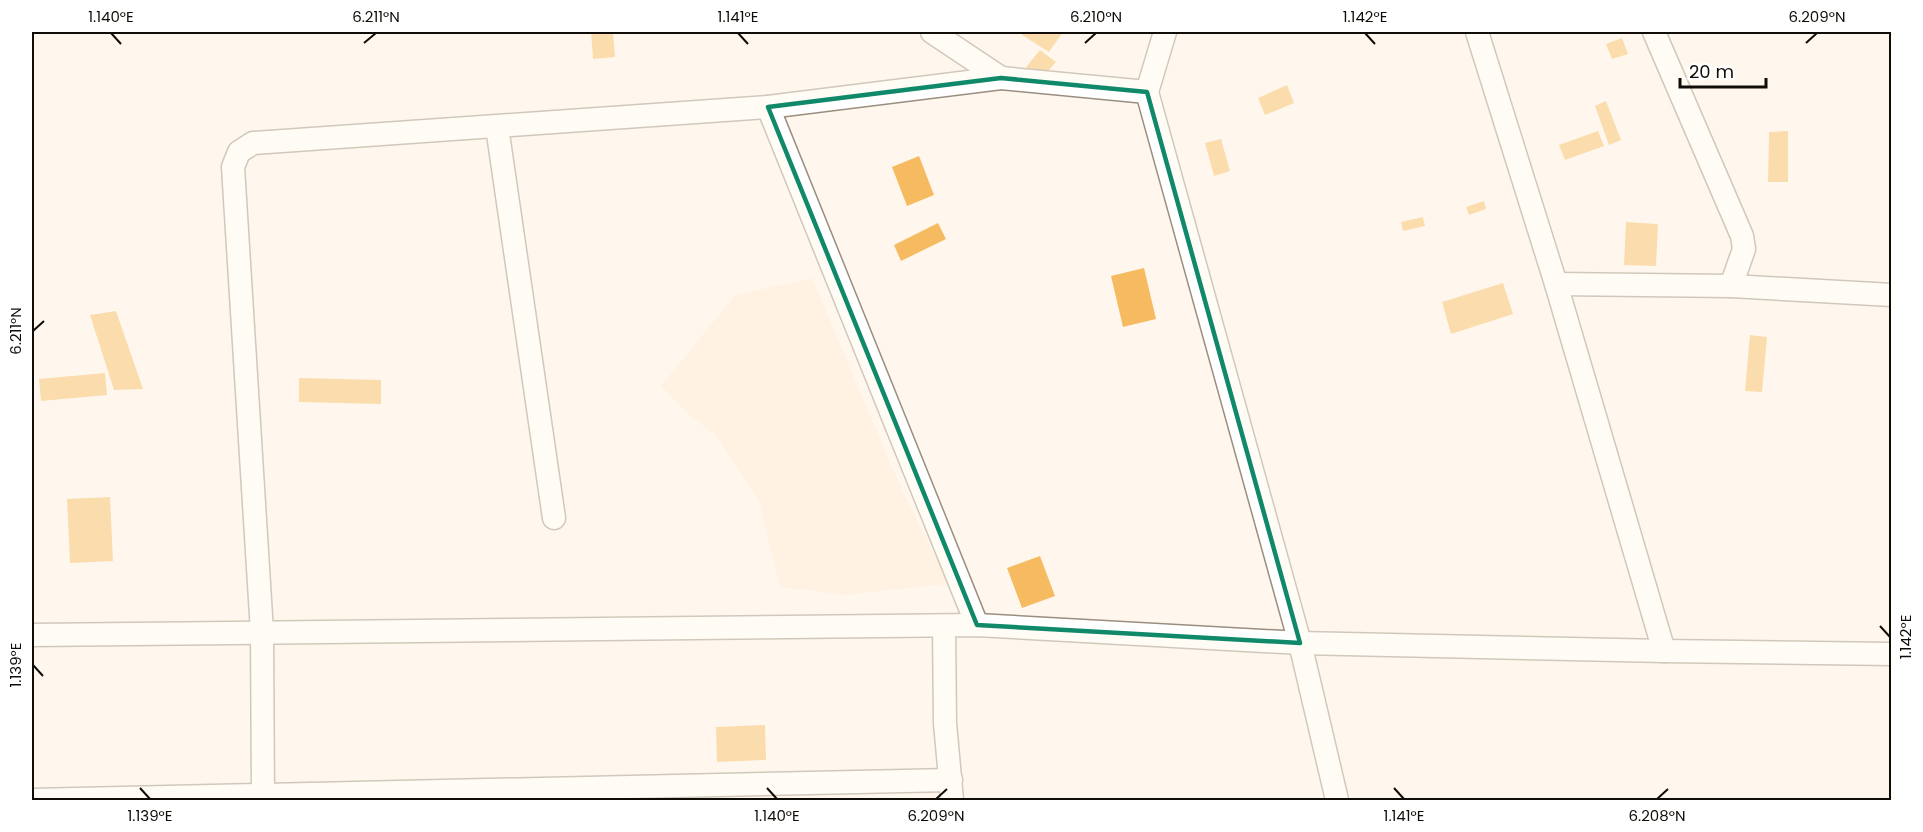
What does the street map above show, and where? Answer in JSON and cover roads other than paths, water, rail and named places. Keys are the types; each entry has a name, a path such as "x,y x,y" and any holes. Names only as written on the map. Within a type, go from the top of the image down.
{"street":[{"path":"932,32 1001,78"},
{"path":"1165,32 1147,92 1300,643 1337,801"},
{"path":"1477,32 1556,284 1664,651"},
{"path":"1654,32 1742,236 1744,249 1731,286"},
{"path":"264,798 262,633 233,167 239,152 253,143 768,107 1001,78 1147,92"},
{"path":"768,107 977,625"},
{"path":"497,127 554,518"},
{"path":"1556,284 1731,286 1892,295"},
{"path":"32,634 977,625 1300,643 1892,654"},
{"path":"32,800 952,790 945,723 944,626"}]}
